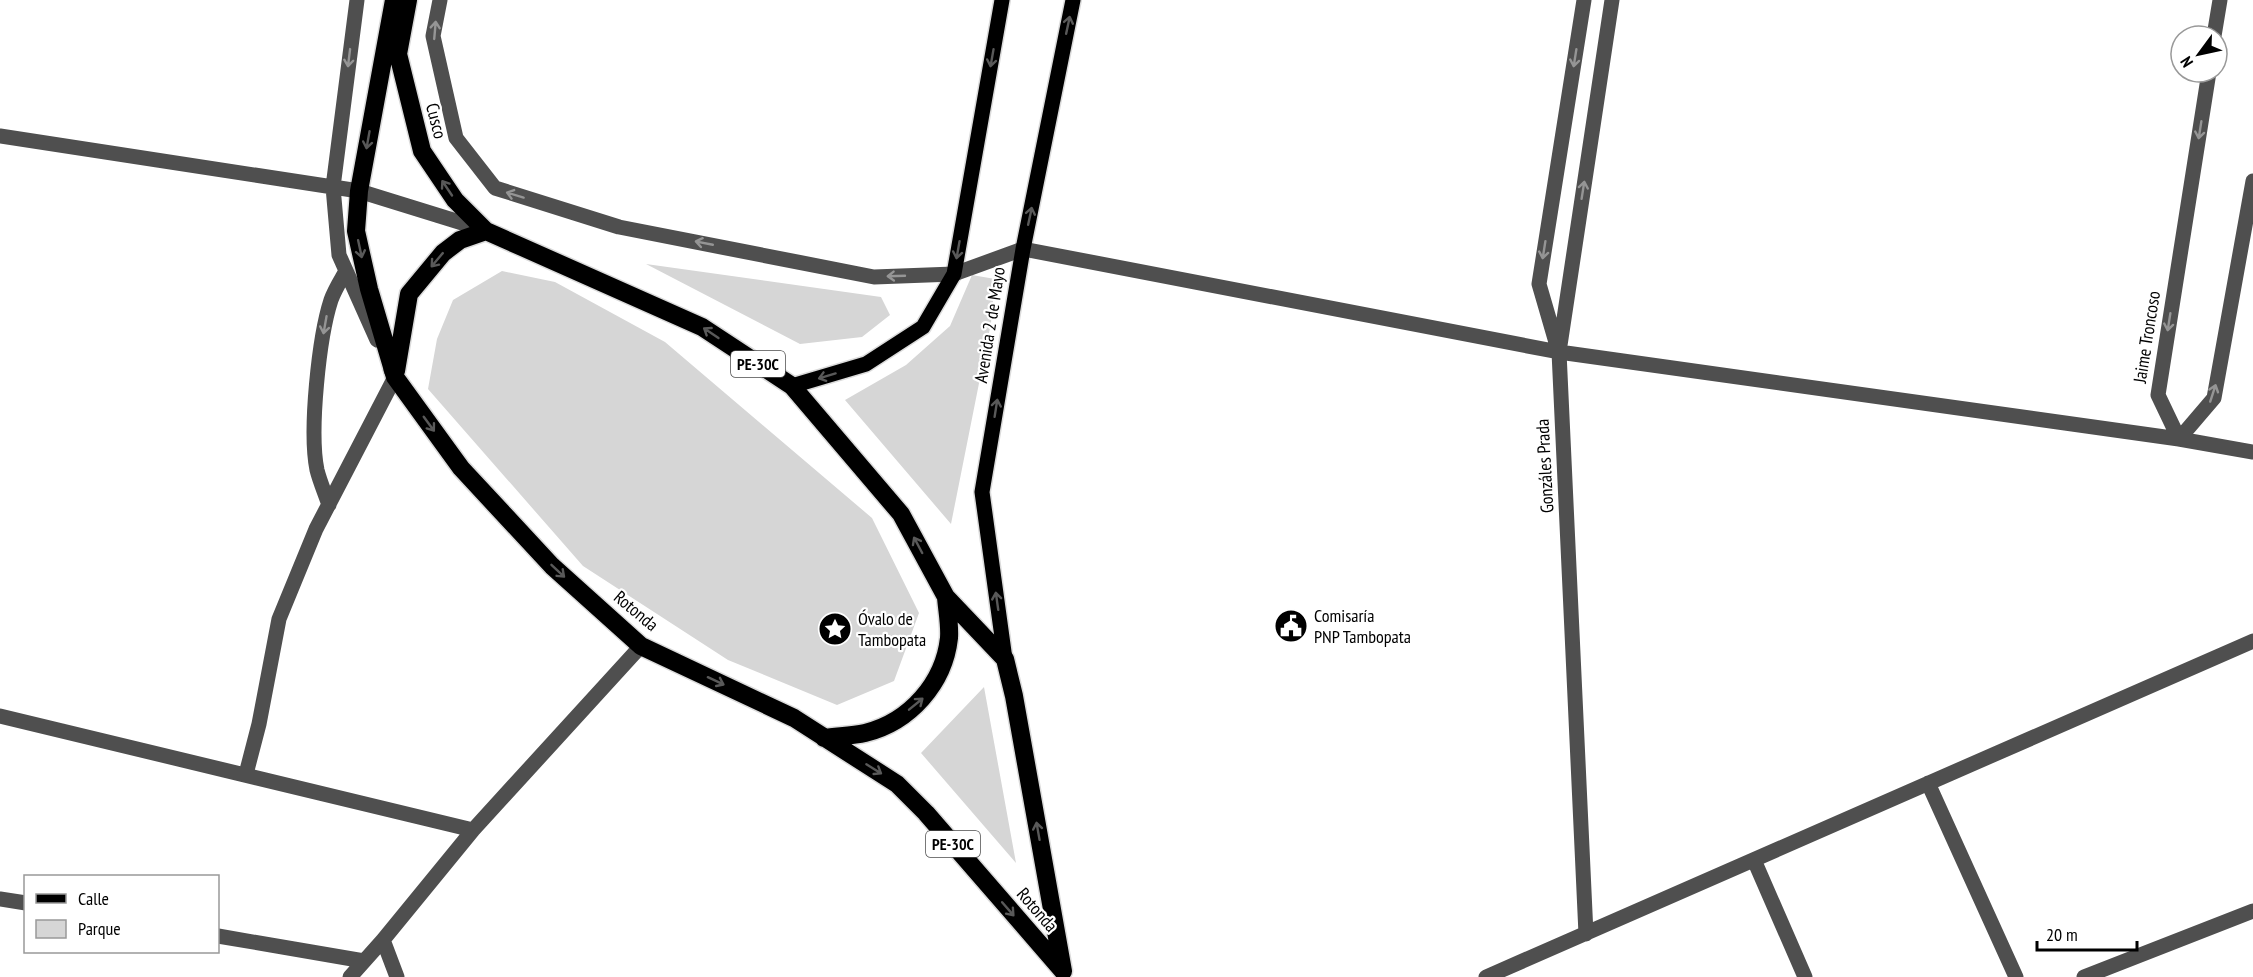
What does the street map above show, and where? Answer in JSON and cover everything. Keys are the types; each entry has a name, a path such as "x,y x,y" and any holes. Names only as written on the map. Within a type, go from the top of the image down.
{"highway":[{"name":"PE-30C","path":"359,191 394,0"},
{"name":"Cusco","path":"408,0 398,54 422,151 455,200 486,231"},
{"name":"Rotonda","path":"359,191 356,231 369,290 395,377 461,468 552,566 641,646 795,718 897,784 926,813 1064,974"},
{"name":"PE-30C","path":"486,231 702,327 792,386 901,514 946,597 1005,659 1014,696 1064,974"},
{"path":"395,377 409,294 443,253 460,240 486,231"},
{"path":"824,738 866,733 894,721 923,698 939,675 949,637 946,597"}],"main road":[{"path":"792,386 866,364 923,327 954,274 1002,0"},
{"name":"Avenida 2 de Mayo","path":"1005,659 982,492 1023,249 1074,0"}],"street":[{"path":"246,774 259,724 279,619 316,529 395,377 339,255 333,187 357,0"},
{"path":"440,0 433,36 456,138 495,188 619,227 874,277 954,274 1023,249 1559,352 2179,439 2253,452"},
{"path":"1559,352 1539,284 1584,0"},
{"name":"Gonzáles Prada","path":"1586,934 1559,352 1612,0"},
{"path":"2216,24 2220,0"},
{"name":"Jaime Troncoso","path":"2179,439 2158,395 2207,84"},
{"path":"0,136 359,191 486,231"},
{"path":"2179,439 2214,398 2251,207 2253,181"},
{"path":"329,505 317,469 314,436 317,384 325,320 332,297 346,270"},
{"path":"1486,977 2253,641"},
{"path":"350,977 473,830 641,646"},
{"path":"0,716 473,830"},
{"path":"1928,783 2016,977"},
{"path":"1754,860 1805,977"},
{"path":"0,899 24,903"},
{"path":"2084,977 2253,911"},
{"path":"219,936 364,961"},
{"path":"383,940 397,977"}],"green space":[{"path":"646,264 881,297 890,315 862,337 800,344"},
{"path":"502,271 555,282 665,342 872,518 919,613 894,681 837,705 728,660 583,566 428,389 437,339 453,300"},
{"path":"972,275 995,279 991,323 951,524 845,400 906,365 950,326"},
{"path":"984,687 1016,863 921,753"}],"place":[{"name":"Comisaría PNP Tambopata","path":"1291,626"},
{"name":"Óvalo de Tambopata","path":"835,629"}]}
